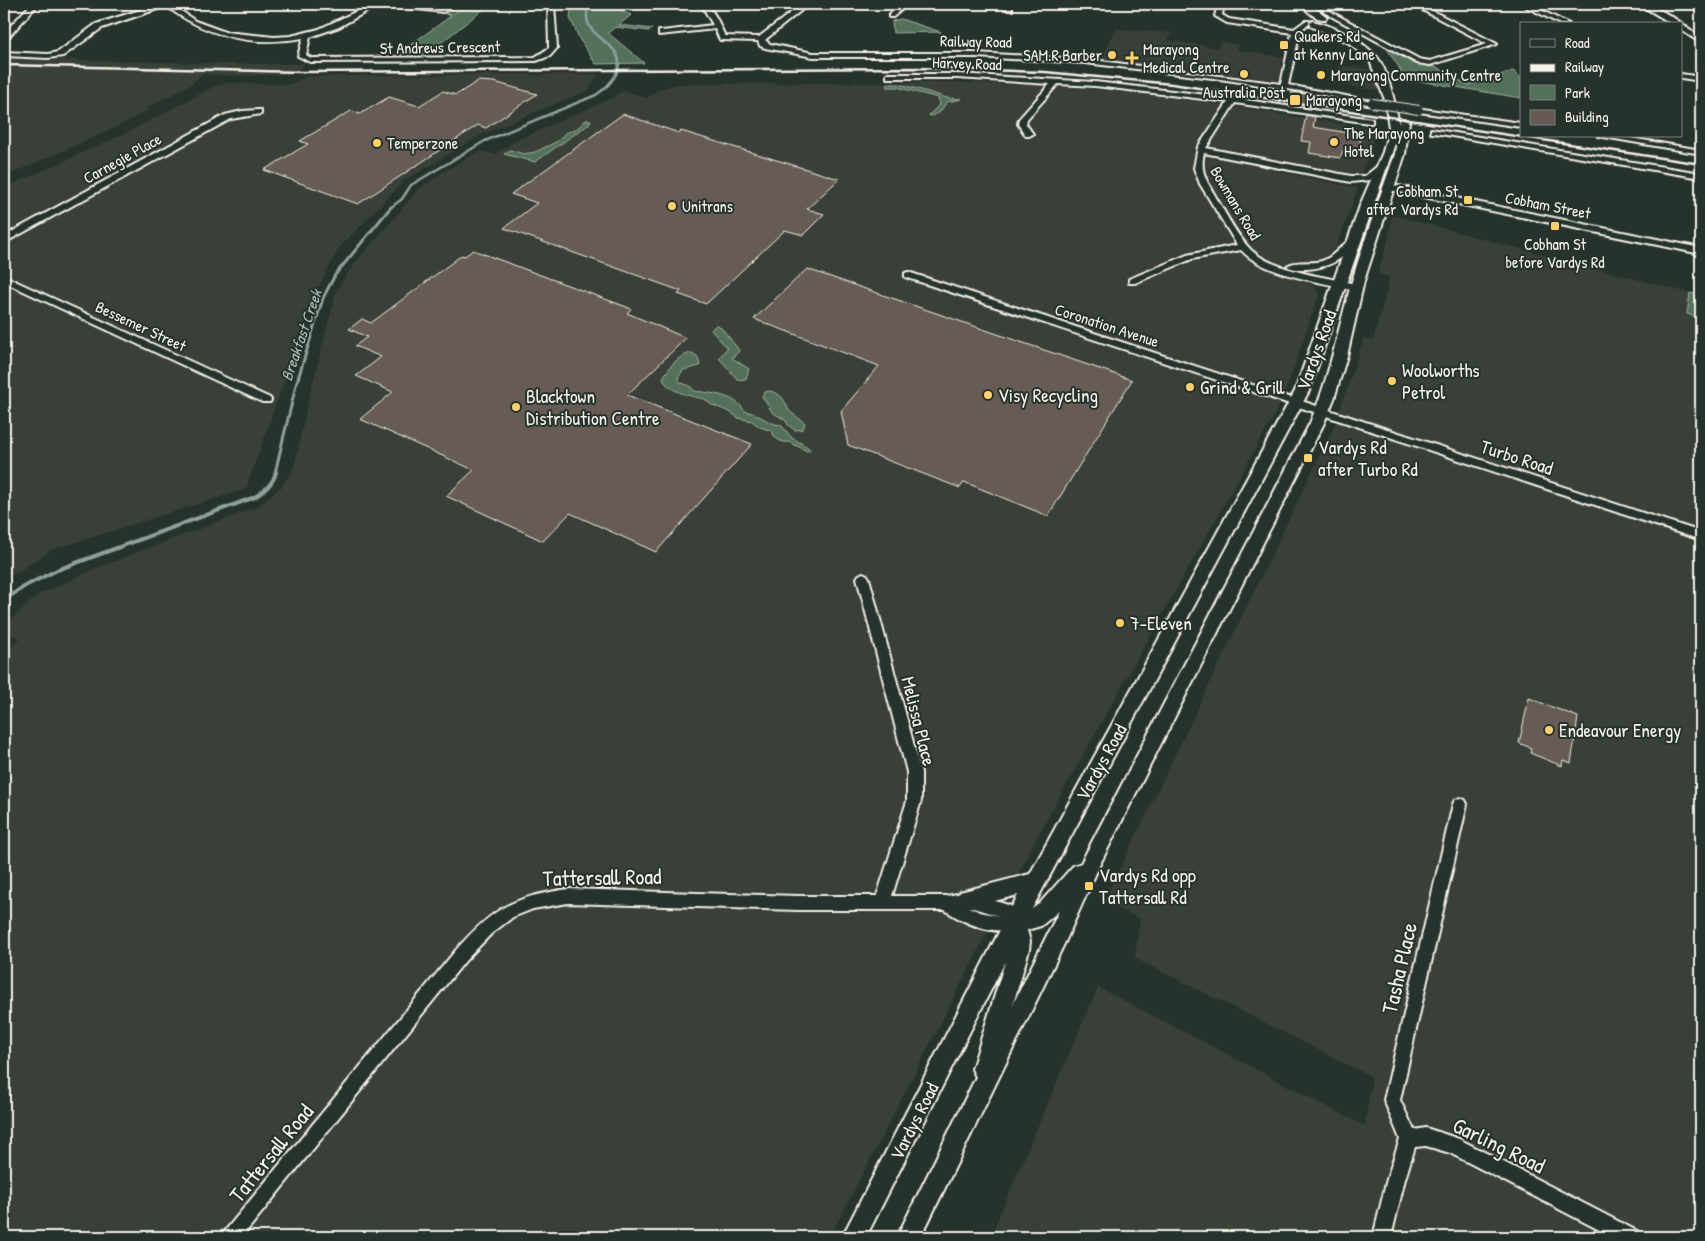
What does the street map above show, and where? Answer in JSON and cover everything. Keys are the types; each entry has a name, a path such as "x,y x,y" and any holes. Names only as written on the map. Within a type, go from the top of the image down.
{"main road":[{"path":"1299,4 1308,21 1312,15 1323,18"},
{"name":"Vardys Road","path":"909,1237 1059,933 1093,858 1322,411 1340,356 1356,288 1400,154 1404,123 1403,108 1387,64 1380,54 1370,44 1323,18 1306,4"},
{"name":"Vardys Road","path":"854,1237 1036,881 1296,403 1323,334 1354,238 1392,139 1393,114 1374,60 1352,41 1308,21"},
{"path":"1382,166 1382,181 1388,187"},
{"name":"Vardys Road","path":"1367,203 1378,189 1388,187"},
{"path":"968,1118 1019,950 1020,941 1015,922 1034,919 1047,910 1093,858"},
{"path":"967,899 1036,881"}],"street":[{"path":"4,36 35,4"},
{"path":"4,54 48,56 60,54 99,26 166,4 192,21 218,32 268,39 307,36 330,28 377,4"},
{"name":"St Andrews Crescent","path":"391,4 443,10 460,4"},
{"name":"St Andrews Crescent","path":"307,36 302,56 310,60 536,59 547,54 553,48 551,4"},
{"path":"700,4 707,8 723,38 761,39 806,4"},
{"path":"891,16 905,4"},
{"path":"1221,4 1218,16 1227,21 1296,31"},
{"path":"1325,6 1326,11 1331,14 1417,61 1430,63 1492,44 1414,4"},
{"path":"1524,4 1562,22"},
{"path":"1642,4 1674,22"},
{"path":"1284,86 1296,31 1308,21"},
{"path":"4,26 14,25"},
{"path":"1682,27 1701,42"},
{"path":"662,33 716,28"},
{"name":"Railway Road","path":"761,39 763,44 768,46 813,56 976,55 1063,59 1186,72 1520,125"},
{"name":"Harvey Road","path":"890,76 1057,81 1233,100 1369,121"},
{"path":"1682,76 1701,79"},
{"path":"1029,134 1022,124 1023,119 1057,81"},
{"name":"Bowmans Road","path":"1233,100 1201,150 1197,162 1200,177 1244,247 1254,256 1265,262 1339,283"},
{"name":"Carnegie Place","path":"4,240 228,117 242,113 258,112"},
{"path":"1434,131 1701,176"},
{"path":"1614,138 1701,152"},
{"path":"1662,138 1664,146"},
{"path":"1201,150 1332,176 1363,179 1370,177 1382,166"},
{"name":"Cobham Street","path":"1388,187 1701,251"},
{"name":"Bowmans Road","path":"1265,262 1302,267 1328,263 1342,254 1354,238"},
{"path":"1132,281 1190,257 1244,247"},
{"name":"Coronation Avenue","path":"908,275 1322,411"},
{"name":"Bessemer Street","path":"5,281 266,400"},
{"path":"1339,283 1356,288"},
{"name":"Turbo Road","path":"1322,411 1701,536"},
{"name":"Melissa Place","path":"863,578 914,772 914,801 883,902"},
{"name":"Tasha Place","path":"1409,1140 1392,1100 1460,804"},
{"name":"Tattersall Road","path":"231,1237 461,955 484,929 512,908 535,900 568,896 798,903 947,903 967,899 1006,911 1015,922 1001,926 962,913 947,903"},
{"name":"Garling Road","path":"1409,1140 1426,1137 1454,1145 1631,1237"},
{"path":"1382,1237 1396,1179 1409,1140"}],"shaded area":[{"path":"1116,29 1171,33 1168,40 1218,48 1220,42 1239,45 1237,50 1283,57 1279,80 1269,82 1157,66 1101,61"},
{"path":"4,58 305,64 294,74 239,76 201,74 192,84 147,108 149,110 110,130 4,177"},
{"path":"1340,65 1374,70 1381,91 1348,86 1349,83 1337,81"},
{"path":"598,74 589,90 483,134 404,181 339,248 315,294 246,489 51,550 4,581 4,188 124,134 213,87 226,83 289,84 309,76"},
{"path":"944,82 1064,86 1218,104 1373,129 1372,145 1360,178 1282,162 1276,171 1358,188 1336,247 1323,258 1307,283 1315,287 1319,294 1289,382 1275,414 1037,837 830,1237 4,1237 4,655 20,638 4,632 4,626 38,595 94,569 257,507 281,487 294,468 307,405 337,289 356,262 419,189 443,172 480,151 495,154 515,141 625,91 647,98 661,88 679,84"},
{"path":"1392,215 1690,293 1687,314 1701,318 1701,1237 990,1237 1098,987 1365,1126 1372,1077 1135,958 1140,919 1104,902 1334,426 1364,338 1373,341 1390,278 1378,273 1389,237"}],"green space":[{"path":"468,4 490,4 423,57 393,57 451,16 445,14 454,13"},
{"path":"572,4 605,4 631,15 619,25 652,29 649,31 615,27 608,33 644,63 596,64 580,40 570,18"},
{"path":"901,19 941,32 893,33 892,21"},
{"path":"1386,47 1412,63 1436,67 1468,85 1513,71 1520,77 1520,98 1402,78 1400,69"},
{"path":"898,84 947,98 962,99 947,102 939,113 931,116 929,115 940,104 938,98 897,87 887,87 886,85"},
{"path":"586,120 591,120 589,124 535,162 504,154 510,150 524,154 535,152 558,141 565,133 576,129"},
{"path":"1690,293 1701,296 1701,318 1687,314"},
{"path":"717,324 739,351 732,358 749,369 746,379 738,380 719,358 727,348 711,330"},
{"path":"692,353 698,357 700,366 683,370 678,378 680,382 691,387 694,391 729,398 745,411 771,423 781,425 792,438 810,450 807,451 789,442 781,441 774,436 772,431 760,427 752,421 738,418 732,413 710,404 705,399 674,390 665,383 663,378 674,362 682,356"},
{"path":"769,391 780,396 789,411 805,423 803,429 795,430 785,420 772,412 762,396 765,392"}],"building":[{"name":"Temperzone","path":"478,81 494,82 537,94 486,128 478,125 358,204 264,170 308,144 300,141 351,111 360,114 389,97 419,106 443,91 456,95"},
{"path":"1292,92 1319,96 1317,108 1289,105"},
{"name":"Unitrans","path":"623,114 679,133 681,131 839,179 807,209 824,214 803,235 785,230 706,304 678,294 681,291 504,228 537,203 511,194"},
{"name":"The Marayong Hotel","path":"1306,115 1315,117 1313,127 1361,135 1359,151 1344,149 1340,158 1309,153 1311,142 1301,141"},
{"name":"Blacktown Distribution Centre","path":"473,250 624,306 631,309 627,313 686,338 627,395 752,444 656,552 570,513 543,541 446,496 474,470 360,419 393,392 356,376 381,357 355,346 367,337 349,329 362,319 371,323 462,255 465,256"},
{"name":"Visy Recycling","path":"807,269 1132,380 1048,516 964,482 960,488 848,445 841,411 879,366 754,319"},
{"name":"Endeavour Energy","path":"1529,698 1578,717 1571,763 1563,760 1562,766 1530,753 1531,748 1519,743"}],"waterway":[{"name":"Breakfast Creek","path":"390,208 402,199 411,185 485,141 596,95 607,86 616,74 619,61 617,54 612,48 590,27 587,18 588,4"},
{"name":"Breakfast Creek","path":"275,473 296,385 323,298 335,275 390,208"},
{"name":"Breakfast Creek","path":"4,600 25,586 57,570 255,497 268,486 276,472"}],"railway":[{"path":"4,65 302,72 918,68 1045,72 1172,84 1520,137"},
{"path":"1529,138 1701,164"}],"place":[{"name":"Quakers Rd at Kenny Lane","path":"1284,45"},
{"name":"SAM.R Barber","path":"1112,55"},
{"name":"Marayong Medical Centre","path":"1132,58"},
{"name":"Australia Post","path":"1244,74"},
{"name":"Marayong Community Centre","path":"1321,75"},
{"name":"Marayong","path":"1295,100"},
{"name":"The Marayong Hotel","path":"1334,142"},
{"name":"Temperzone","path":"377,143"},
{"name":"Cobham St after Vardys Rd","path":"1468,200"},
{"name":"Unitrans","path":"672,206"},
{"name":"Cobham St before Vardys Rd","path":"1555,226"},
{"name":"Woolworths Petrol","path":"1392,381"},
{"name":"Grind & Grill","path":"1190,387"},
{"name":"Visy Recycling","path":"988,395"},
{"name":"Blacktown Distribution Centre","path":"516,407"},
{"name":"Vardys Rd after Turbo Rd","path":"1308,458"},
{"name":"7-Eleven","path":"1120,623"},
{"name":"Endeavour Energy","path":"1549,730"},
{"name":"Vardys Rd opp Tattersall Rd","path":"1089,886"}]}
